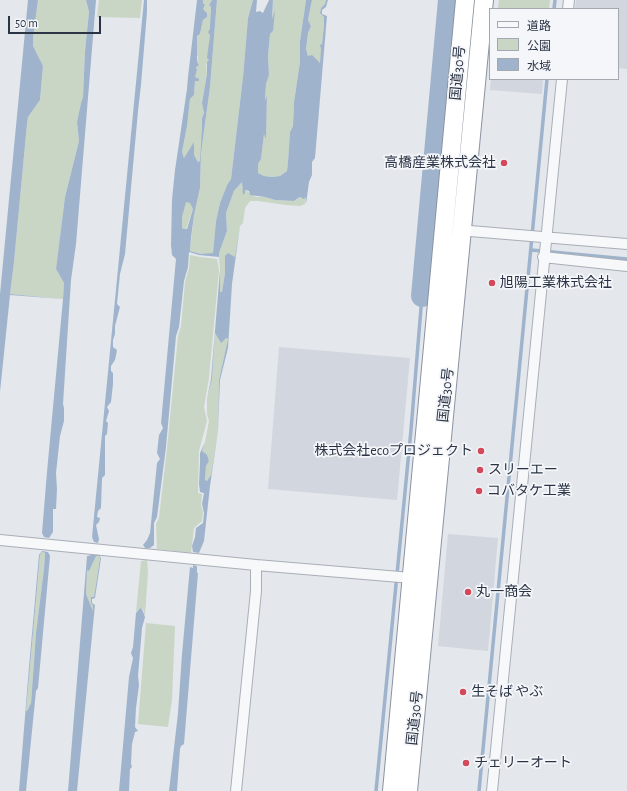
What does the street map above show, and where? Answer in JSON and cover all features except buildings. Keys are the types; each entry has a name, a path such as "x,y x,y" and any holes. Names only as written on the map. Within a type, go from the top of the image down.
{"highway":[{"name":"国道30号","path":"392,791 408,578 444,228 465,0"},
{"name":"国道30号","path":"408,791 484,0"}],"street":[{"path":"492,791 540,244 562,80"},
{"path":"444,228 540,244 627,266"},
{"path":"540,244 627,244"},
{"path":"0,540 408,578"},
{"path":"236,791 256,591 256,565"}],"shaded area":[{"path":"576,0 627,0 627,69 619,68 619,8 575,8"},
{"path":"491,80 543,80 542,94 490,90"},
{"path":"279,347 410,358 397,500 268,489"},
{"name":"丸一商会","path":"448,534 498,538 488,651 438,646"}],"green space":[{"path":"38,0 86,0 89,12 85,51 83,97 77,122 79,141 65,197 56,269 64,283 63,299 10,294 28,117 40,100 43,67 33,46"},
{"path":"99,0 142,0 140,18 97,17"},
{"path":"203,0 212,0 209,5 211,7 209,60 206,65 207,74 202,103 204,113 202,118 202,145 210,87 217,0 253,0 248,18 243,77 231,179 220,203 216,221 213,254 201,254 190,251 194,215 200,188 201,159 198,162 194,155 194,143 184,158 182,152 190,99 194,95 195,81 198,81 195,77 198,57 196,52 197,36 200,34 203,20 207,17 207,13 203,9"},
{"path":"273,0 306,0 300,41 300,62 294,102 293,126 290,132 287,171 280,176 272,177 264,176 258,173 258,164 261,159 264,133 266,137 267,98 265,103 266,84 269,75 268,56 270,34 273,31"},
{"path":"312,0 326,0 320,13 324,17 324,25 320,63 308,56 306,49 308,33 311,26 308,20"},
{"path":"499,0 550,0 549,8 498,8"},
{"path":"243,181 242,188 256,197 294,201 301,197 307,196 305,204 300,206 250,201 245,208 243,223 240,226 235,258 225,256 225,273 222,293 220,292 219,253 227,231 226,213 234,191"},
{"path":"185,202 190,202 193,209 186,229 184,229 182,228 182,217"},
{"path":"190,255 217,259 219,270 209,378 204,407 207,421 199,451 198,493 202,494 201,505 203,512 202,521 194,528 191,553 157,549 156,524 159,518 178,336 181,326 185,282 189,268"},
{"path":"215,333 228,339 219,380 218,431 211,475 207,481 205,481 206,466 209,461 202,451 209,421 207,414 207,399 212,379"},
{"path":"42,552 45,554 44,569 36,633 31,703 26,711 40,555"},
{"path":"96,556 99,556 100,558 94,597 92,597 91,603 93,606 93,612 86,594 87,569 89,570"},
{"path":"147,560 148,572 145,616 143,609 140,608 136,612 141,561"},
{"path":"146,623 175,626 172,700 168,727 138,724"}],"water":[{"path":"28,0 38,0 33,46 43,66 40,100 28,117 10,294 63,299 10,295 0,392 0,294"},
{"path":"86,0 96,0 76,244 71,280 63,404 64,421 60,436 56,473 56,509 53,509 53,532 49,538 44,537 42,533 64,283 56,269 65,197 79,141 77,122 83,97 85,51 89,12"},
{"path":"144,0 147,0 147,12 141,85 125,254 120,274 117,304 120,307 113,340 113,347 117,350 115,360 111,366 111,371 113,373 113,384 111,402 107,407 109,411 106,421 108,423 107,434 105,436 105,475 102,478 101,508 98,511 97,517 100,518 96,525 99,539 98,543 94,542 92,537"},
{"path":"197,0 203,0 203,4 205,4 203,9 207,13 207,17 203,20 200,34 197,36 197,62 199,65 196,67 197,70 195,77 199,79 199,81 195,81 194,95 190,99 182,152 184,158 194,142 194,155 198,162 200,161 202,118 204,113 202,103 207,74 207,62 209,60 207,58 211,7 209,5 212,0 217,0 210,87 201,153 200,188 194,215 190,251 201,254 213,253 216,221 220,203 231,179 243,77 248,18 253,0 257,0 256,12 260,11 263,13 269,0 273,0 272,19 275,10 273,31 270,34 268,56 269,75 266,84 266,139 264,134 261,159 258,164 258,173 264,176 272,177 280,176 287,171 290,132 293,126 294,102 300,62 300,41 306,0 312,0 308,20 311,26 308,33 306,49 308,56 312,55 320,63 320,45 322,44 324,17 320,13 321,8 325,4 326,0 328,0 326,7 322,10 322,14 327,16 315,158 312,162 312,175 309,182 306,204 306,197 304,199 300,197 294,201 275,200 250,195 249,191 245,190 243,195 242,182 234,191 226,213 227,231 219,253 220,267 219,257 199,255 189,252 179,327 176,336 166,447 157,517 154,523 154,545 146,549 143,545 150,533 157,463 160,459 157,453 159,435 163,428 161,423 176,259 172,255 171,245 172,200","holes":["186,202 190,203 193,209 187,229 184,229 182,228 182,217"]},
{"path":"240,226 232,284 228,348 220,380 218,431 219,380 228,339 226,338 221,343 215,333 212,379 207,399 211,379 220,270 220,292 222,292 225,273 225,256 228,253 235,257"},
{"path":"218,431 204,541 199,553 193,552 192,546 196,528 203,523 204,513 202,504 204,493 200,492 199,484 200,453 205,442 202,451 207,455 209,461 206,466 205,480 207,481 211,475"},
{"path":"42,551 48,552 50,556 38,688 36,691 26,791 19,791 29,667 39,555","holes":["44,552 44,569 36,633 31,703 26,711 40,555"]},
{"path":"99,555 101,558 95,598 92,599 92,603 95,605 77,791 68,791 87,556","holes":["96,556 99,556 100,558 94,597 91,597 93,611 86,594 87,570 89,571"]},
{"path":"193,565 197,566 198,573 184,744 180,749 177,791 169,791 178,713 190,567 193,568"},
{"path":"140,608 142,609 145,617 142,628 138,676 139,685 136,708 135,727 138,731 135,732 132,744 132,767 130,769 129,791 119,791 129,677 133,658 131,653 133,647 136,613"}],"waterway":[{"path":"422,296 449,0"},
{"path":"554,8 555,0"},
{"path":"479,791 547,80"},
{"path":"531,250 627,259"},
{"path":"376,791 411,430 422,296"}],"place":[{"name":"高橋産業株式会社","path":"504,163"},
{"name":"旭陽工業株式会社","path":"492,283"},
{"name":"株式会社ecoプロジェクト","path":"481,451"},
{"name":"スリーエー","path":"480,470"},
{"name":"コバタケ工業","path":"479,491"},
{"name":"丸一商会","path":"468,592"},
{"name":"生そば やぶ","path":"463,692"},
{"name":"チェリーオート","path":"466,763"}]}
